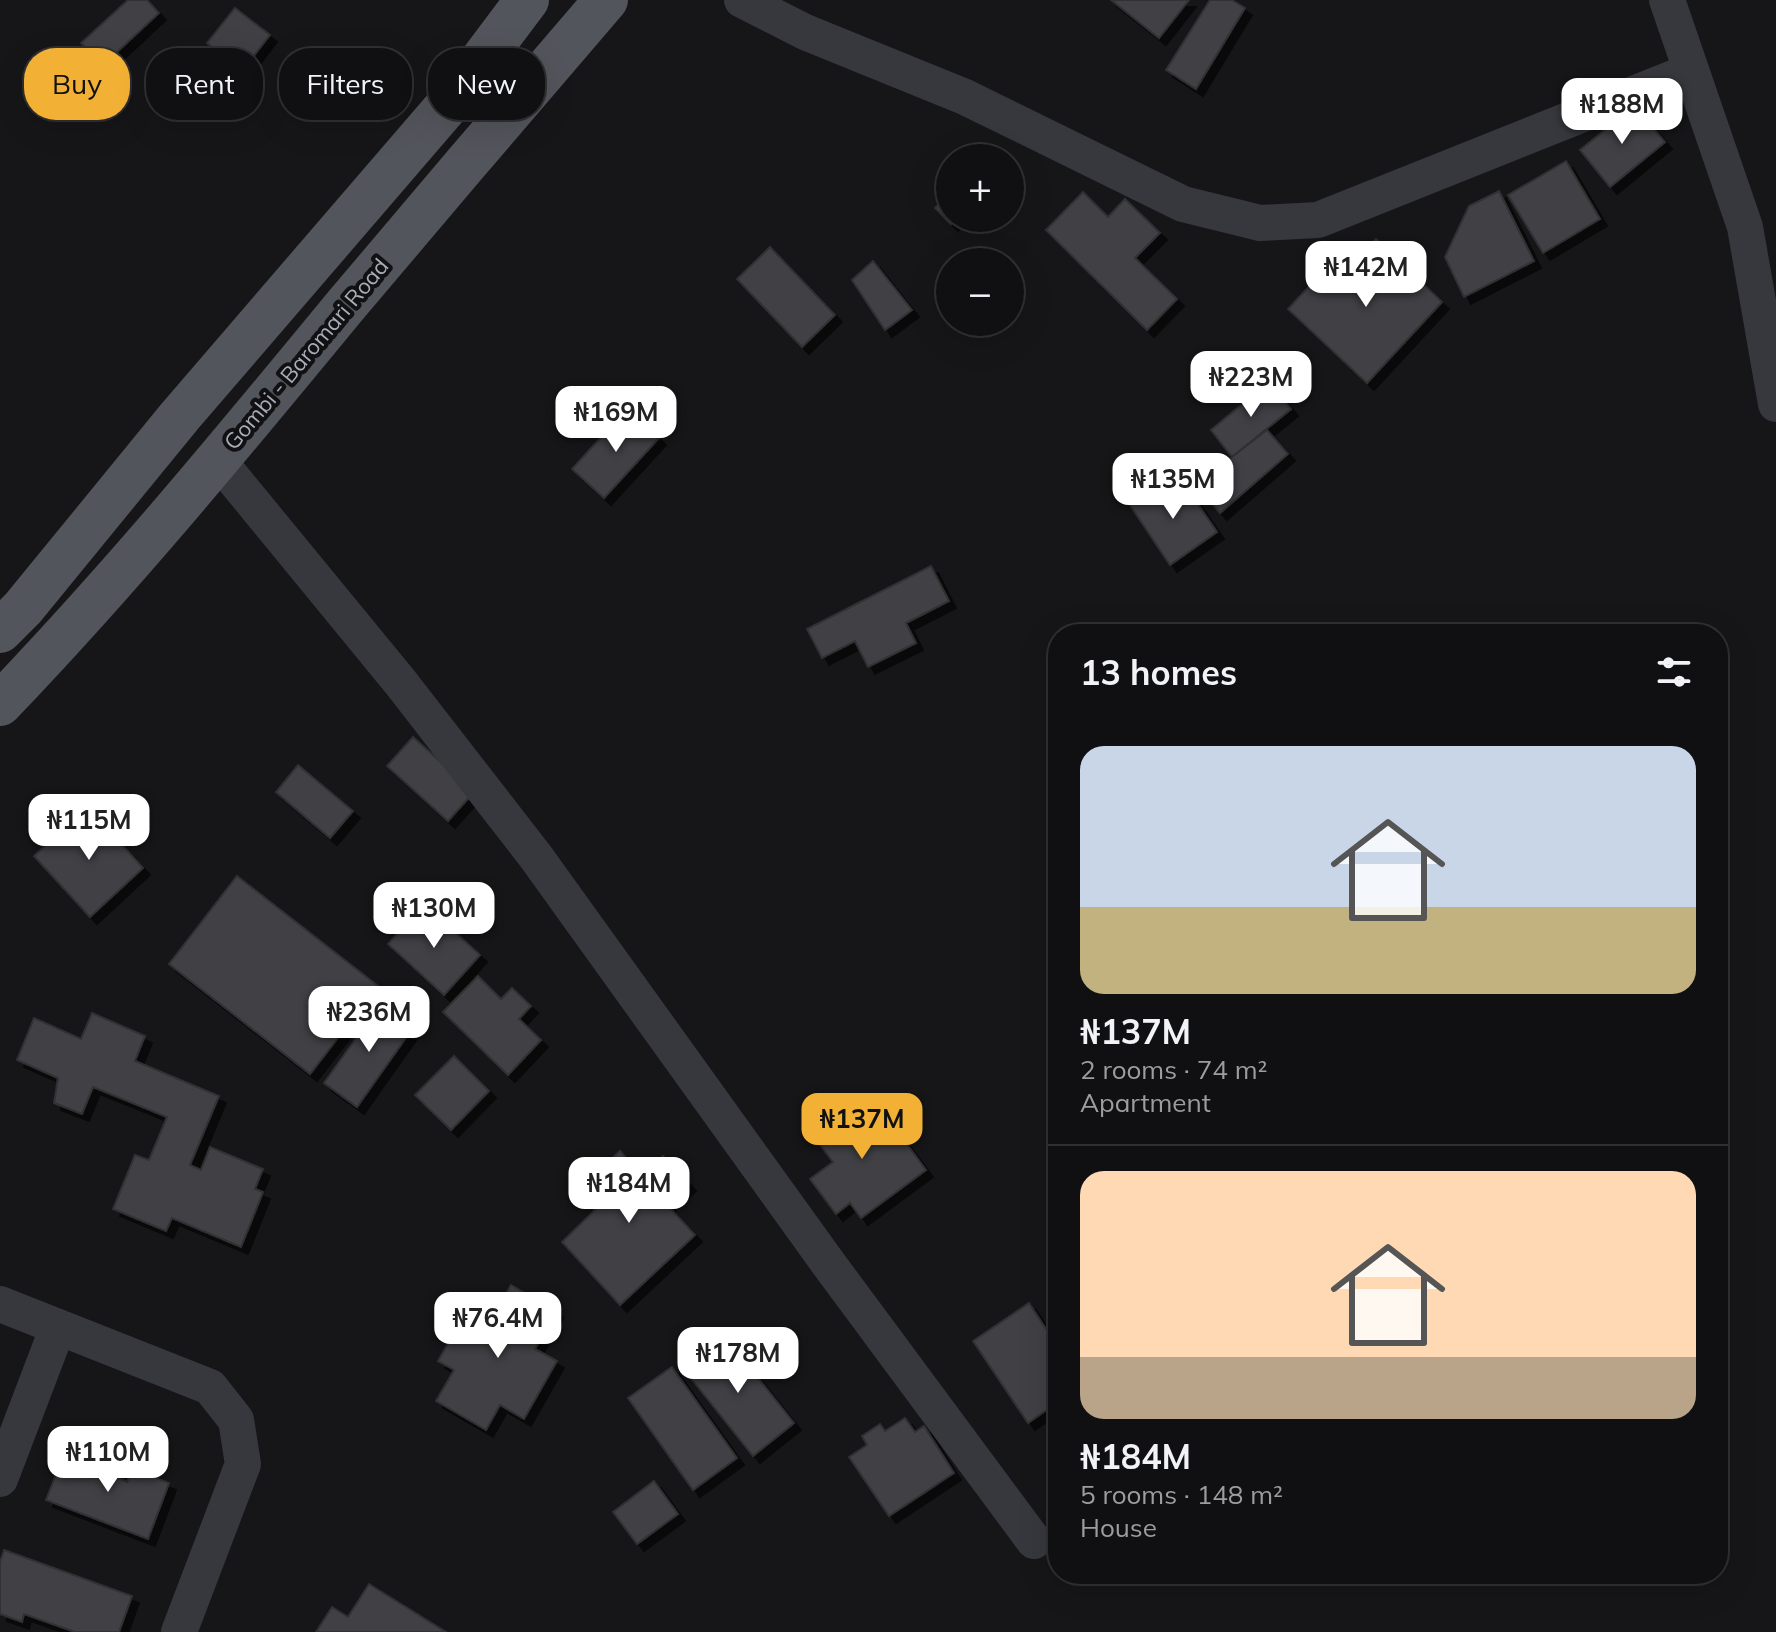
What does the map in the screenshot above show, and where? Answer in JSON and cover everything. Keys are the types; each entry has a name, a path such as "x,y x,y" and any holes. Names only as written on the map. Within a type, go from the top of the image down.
{"main road":[{"path":"0,631 23,608 180,416 452,100 527,0"},
{"name":"Gombi - Baromari Road","path":"0,704 63,638 218,460 467,161 606,0"},
{"path":"288,289 322,334"}],"street":[{"path":"742,0 805,32 965,97 1183,204 1260,223 1318,220 1691,71"},
{"path":"1667,0 1745,227 1776,404"},
{"path":"218,460 401,683 536,857 828,1263 1034,1541"},
{"path":"0,1304 210,1387 236,1420 243,1464 179,1632"},
{"path":"0,1479 58,1327"}],"building":[{"path":"128,0 147,0 159,13 121,48 86,48 81,43"},
{"path":"1111,0 1189,0 1159,38"},
{"path":"1210,0 1232,0 1245,8 1196,89 1166,70"},
{"path":"235,8 270,35 260,48 213,48 207,43"},
{"path":"1635,106 1665,142 1610,187 1580,150"},
{"path":"1566,161 1600,219 1543,253 1508,195"},
{"path":"1499,191 1534,261 1464,297 1445,257 1469,206"},
{"path":"1083,192 1108,217 1125,199 1160,233 1135,258 1177,299 1147,330 1046,230"},
{"path":"1376,239 1442,302 1367,383 1288,309 1329,265 1341,276"},
{"path":"770,247 835,315 802,347 737,279"},
{"path":"873,261 912,310 885,330 852,280"},
{"path":"1269,382 1291,409 1232,457 1211,430"},
{"path":"627,409 659,438 604,498 572,469"},
{"path":"1267,430 1288,454 1220,513 1199,489 1232,457"},
{"path":"1182,481 1217,532 1170,565 1126,499 1144,486 1154,501"},
{"path":"931,566 949,601 906,623 916,643 868,667 855,641 822,658 807,629"},
{"path":"413,737 474,792 448,821 387,766"},
{"path":"298,765 353,811 330,838 276,792"},
{"path":"88,807 143,868 90,917 34,856"},
{"path":"237,876 378,986 310,1074 169,964"},
{"path":"424,904 480,955 444,995 388,944"},
{"path":"478,976 501,999 512,988 531,1006 519,1019 541,1040 508,1075 443,1012"},
{"path":"382,1002 415,1025 357,1107 324,1083"},
{"path":"92,1013 145,1036 135,1061 219,1096 190,1165 201,1170 210,1147 263,1169 255,1189 263,1192 241,1247 172,1218 166,1231 113,1209 135,1155 149,1160 167,1117 93,1087 82,1114 54,1103 58,1078 17,1060 34,1018 81,1039"},
{"path":"454,1056 489,1091 451,1130 415,1095"},
{"path":"878,1105 926,1170 861,1218 850,1203 836,1214 810,1179 833,1162 805,1125 830,1106 847,1128"},
{"path":"620,1151 642,1176 663,1156 689,1184 667,1205 695,1235 620,1305 562,1242 595,1210 577,1191"},
{"path":"511,1285 556,1311 535,1349 557,1361 524,1419 500,1405 486,1430 436,1401 454,1370 438,1361 466,1312 488,1325"},
{"path":"1029,1303 1048,1332 1048,1409 1028,1423 973,1341"},
{"path":"723,1334 794,1423 753,1456 682,1367"},
{"path":"672,1367 737,1458 693,1490 628,1398"},
{"path":"905,1418 915,1432 924,1426 954,1473 889,1516 849,1457 867,1445 862,1436 880,1424 885,1431"},
{"path":"67,1447 100,1459 96,1469 127,1482 133,1469 169,1483 148,1539 46,1500"},
{"path":"654,1481 678,1514 637,1544 613,1512"},
{"path":"4,1550 132,1596 119,1632 75,1632 24,1614 22,1622 0,1614 0,1562"},
{"path":"369,1584 446,1632 316,1632 332,1607 348,1617"}]}
